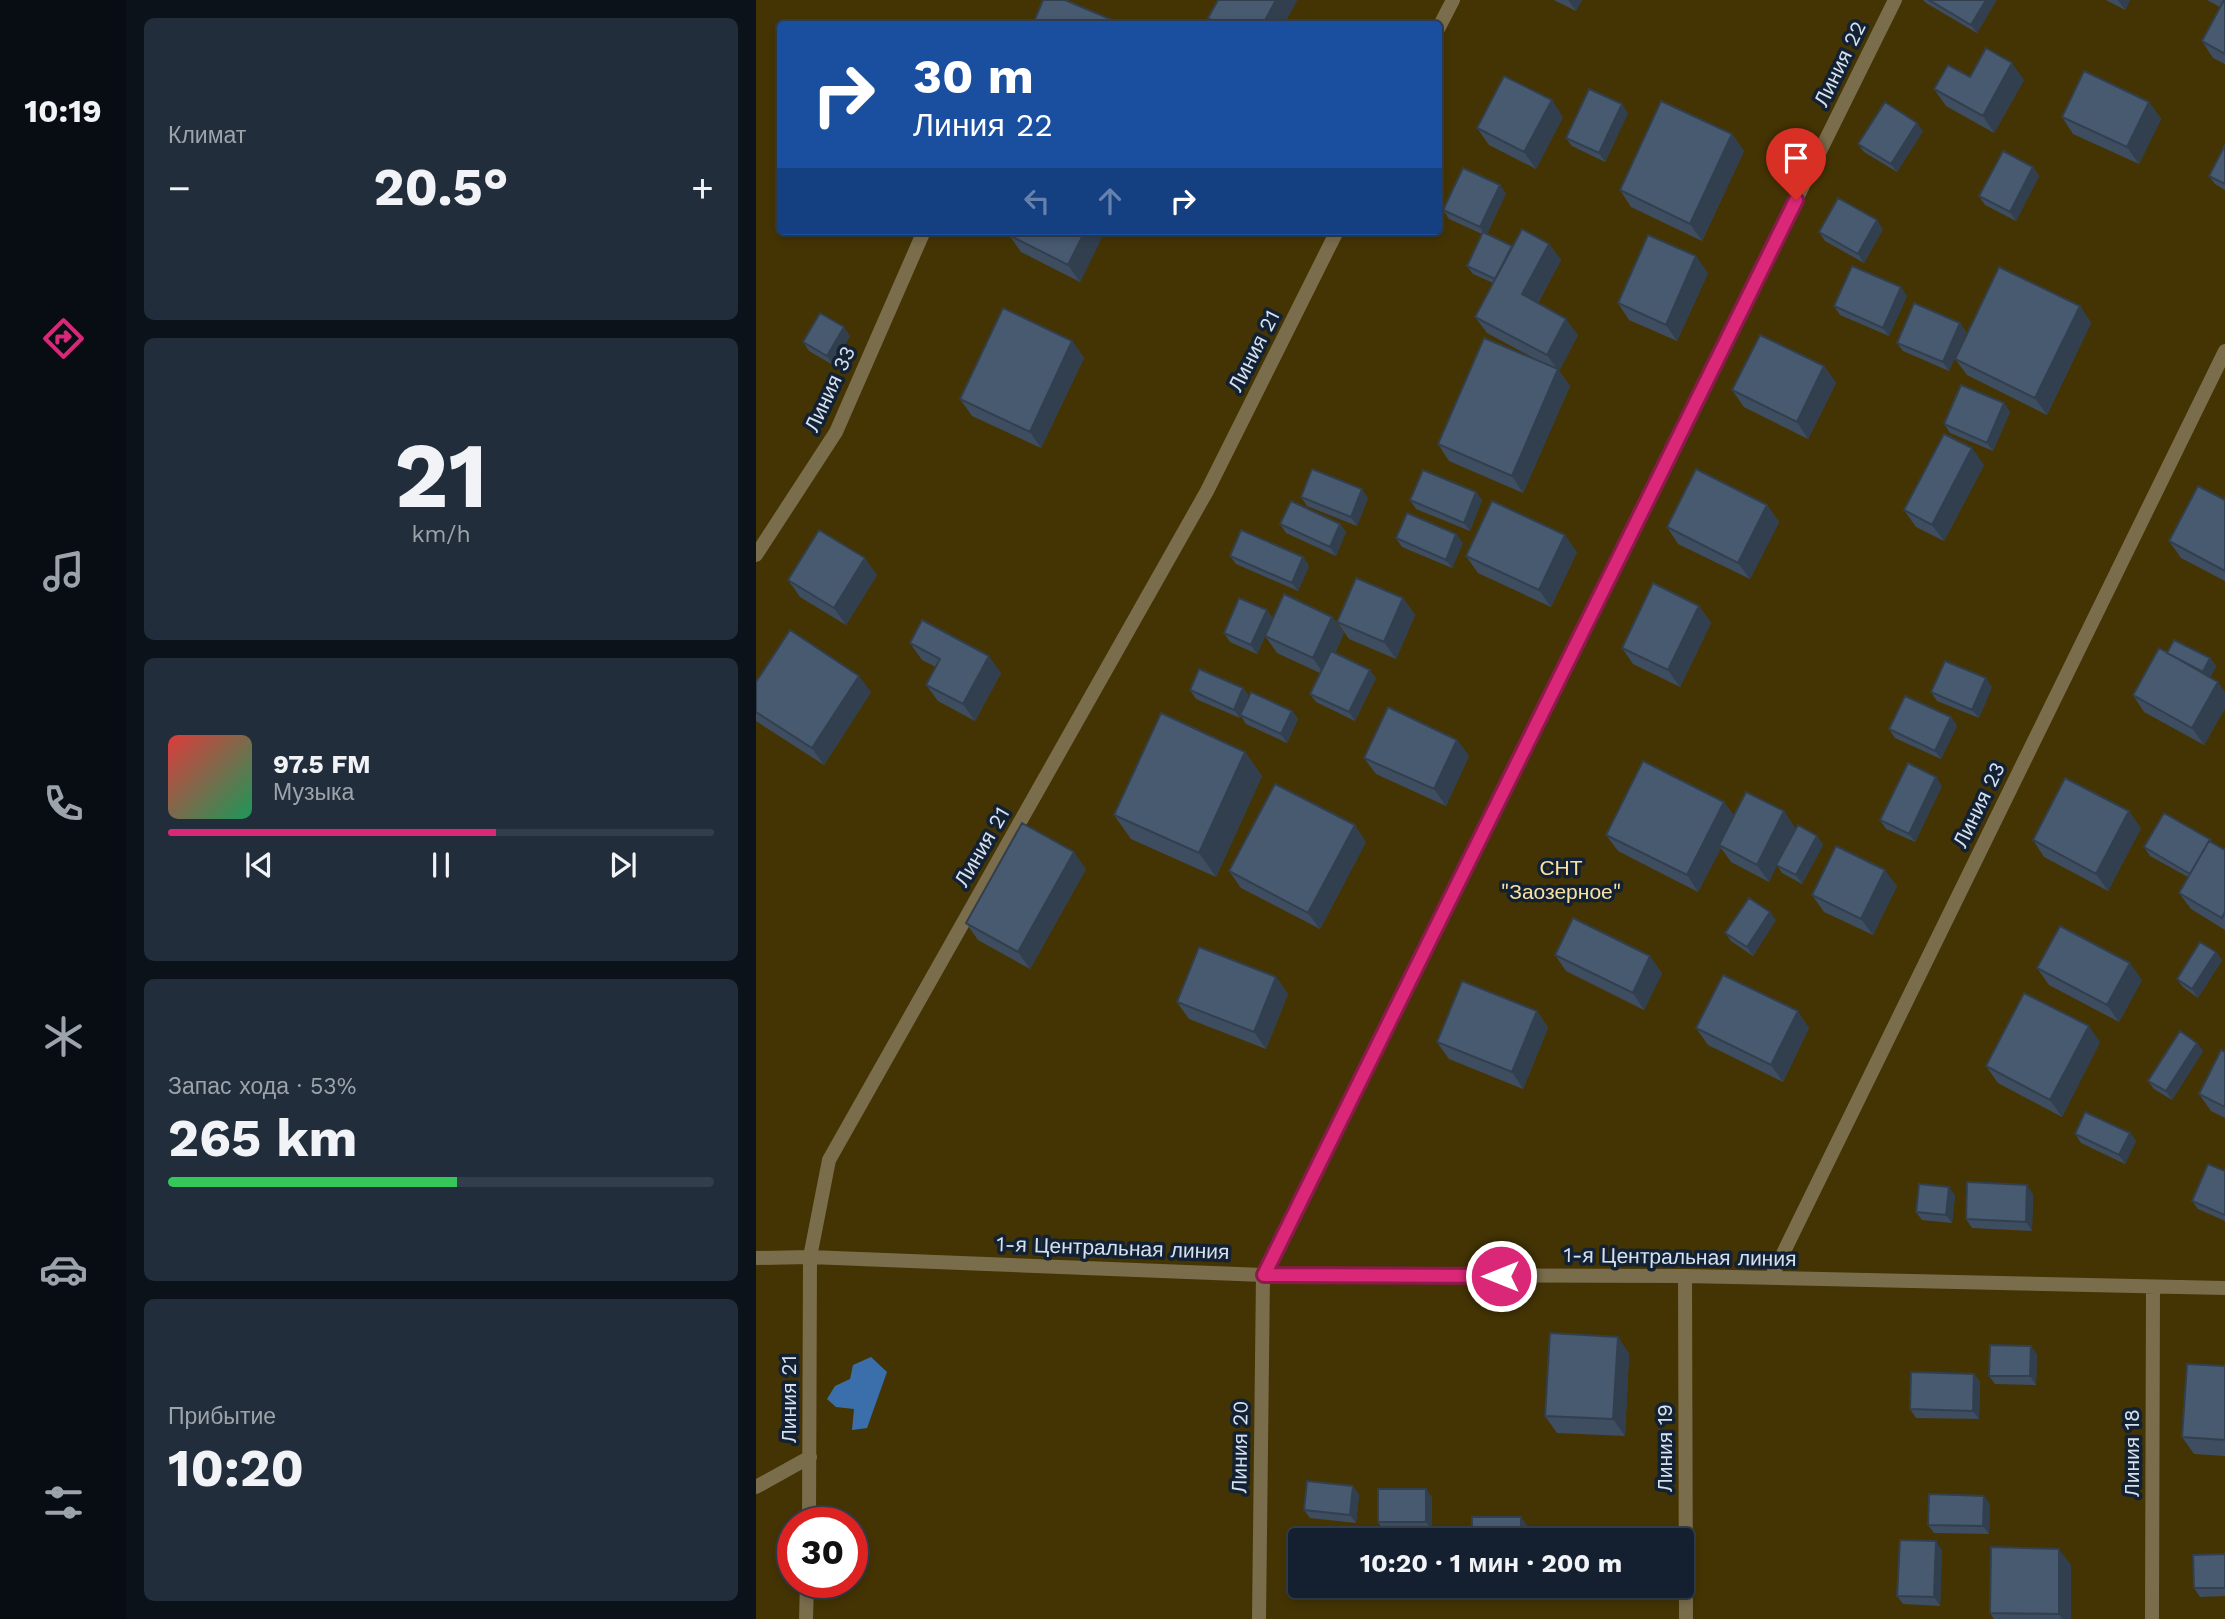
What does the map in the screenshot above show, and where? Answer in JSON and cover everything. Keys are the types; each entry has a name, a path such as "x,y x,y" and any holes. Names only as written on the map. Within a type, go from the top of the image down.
{"street":[{"path":"1442,21 1453,0"},
{"name":"Линия 22","path":"1264,1275 1895,0"},
{"name":"Линия 33","path":"756,555 836,432 922,235"},
{"name":"Линия 21","path":"809,1507 810,1257 829,1160 1207,491 1336,235"},
{"name":"Линия 23","path":"1770,1278 2225,351"},
{"name":"1-я Центральная линия","path":"756,1258 810,1257 1264,1275 1685,1276 2225,1288"},
{"name":"Линия 20","path":"1259,1619 1264,1275"},
{"name":"Линия 19","path":"1685,1276 1686,1619"},
{"name":"Линия 18","path":"2152,1619 2153,1287"},
{"path":"756,1487 810,1457"},
{"path":"806,1619 807,1598"}],"green space":[{"name":"СНТ \"Заозерное\"","path":"756,0 2225,0 2225,1619 756,1619"}],"water":[{"path":"871,1357 887,1372 867,1428 852,1430 854,1409 836,1407 827,1399 835,1386 850,1379 853,1365"}],"building":[{"path":"1043,0 1065,0 1115,21 1034,21"},
{"path":"1218,0 1276,0 1265,21 1214,21 1208,18"},
{"path":"1929,0 1986,0 1971,25"},
{"path":"2225,0 2225,54 2202,41"},
{"path":"1986,48 2012,63 1983,116 1934,89 1948,65 1970,77"},
{"path":"2084,71 2149,102 2127,147 2062,117"},
{"path":"1504,76 1552,100 1524,152 1477,128"},
{"path":"1589,89 1622,104 1599,153 1566,138"},
{"path":"1661,101 1732,134 1690,224 1620,190"},
{"path":"1885,102 1917,123 1891,164 1858,144"},
{"path":"2225,145 2225,184 2209,176"},
{"path":"2003,151 2033,167 2010,212 1979,196"},
{"path":"1463,168 1500,185 1480,227 1443,210"},
{"path":"1838,198 1877,220 1858,254 1819,232"},
{"path":"1522,229 1549,244 1522,294 1566,319 1547,355 1475,317"},
{"path":"1483,232 1512,246 1495,279 1467,266"},
{"path":"1009,235 1083,235 1068,265"},
{"path":"1648,235 1696,256 1666,325 1618,303"},
{"path":"1852,266 1901,287 1883,328 1834,306"},
{"path":"1999,267 2080,306 2035,398 1955,359"},
{"path":"1914,303 1960,323 1943,362 1897,343"},
{"path":"1003,308 1072,341 1030,432 960,399"},
{"path":"820,313 844,327 827,356 803,342"},
{"path":"1760,335 1824,366 1797,422 1732,390"},
{"path":"1484,338 1558,369 1512,476 1438,444"},
{"path":"1961,385 2004,403 1987,443 1944,424"},
{"path":"1944,434 1972,448 1932,525 1904,510"},
{"path":"1312,469 1362,489 1351,517 1301,497"},
{"path":"1696,469 1767,505 1738,563 1667,527"},
{"path":"1423,470 1476,492 1464,523 1410,500"},
{"path":"2198,486 2225,500 2225,571 2169,541"},
{"path":"1291,501 1340,524 1330,547 1280,524"},
{"path":"1492,501 1565,535 1539,590 1466,556"},
{"path":"1407,513 1456,534 1446,560 1396,538"},
{"path":"819,530 865,558 834,608 788,580"},
{"path":"1241,530 1303,557 1292,583 1230,556"},
{"path":"1356,578 1403,598 1384,642 1337,622"},
{"path":"1653,583 1699,606 1668,670 1622,648"},
{"path":"1284,594 1332,617 1313,658 1265,636"},
{"path":"1239,598 1267,610 1251,645 1224,633"},
{"path":"922,620 989,656 963,704 926,685 940,659 910,643"},
{"path":"790,630 859,676 812,748 756,712 756,682"},
{"path":"2174,640 2210,658 2203,672 2167,653"},
{"path":"2159,648 2218,682 2192,728 2133,695"},
{"path":"1331,651 1370,670 1349,712 1310,694"},
{"path":"1945,661 1986,678 1972,710 1931,692"},
{"path":"1199,669 1243,688 1234,710 1190,690"},
{"path":"1251,692 1292,711 1281,734 1240,715"},
{"path":"1905,696 1951,717 1935,751 1889,729"},
{"path":"1388,707 1457,740 1434,789 1364,758"},
{"path":"1161,713 1245,752 1199,853 1114,815"},
{"path":"1643,761 1724,802 1687,875 1606,835"},
{"path":"1908,763 1936,777 1909,834 1880,820"},
{"path":"2065,778 2129,811 2096,874 2033,840"},
{"path":"1275,784 1355,825 1308,913 1229,871"},
{"path":"1746,792 1784,811 1757,865 1719,845"},
{"path":"2164,813 2211,840 2190,874 2144,847"},
{"path":"1022,823 1074,852 1018,952 966,923"},
{"path":"1798,825 1817,836 1796,875 1776,865"},
{"path":"2209,841 2225,850 2225,912 2222,918 2179,893"},
{"path":"1836,846 1885,870 1861,919 1812,895"},
{"path":"1749,898 1770,912 1747,947 1725,933"},
{"path":"1573,918 1650,956 1633,993 1555,955"},
{"path":"2060,926 2130,963 2107,1005 2037,968"},
{"path":"2200,942 2216,952 2192,989 2177,979"},
{"path":"1199,947 1276,977 1254,1032 1177,1002"},
{"path":"1723,975 1798,1011 1771,1065 1696,1028"},
{"path":"1462,981 1537,1011 1512,1072 1437,1042"},
{"path":"2024,993 2089,1026 2050,1100 1986,1066"},
{"path":"2180,1031 2197,1043 2166,1091 2148,1081"},
{"path":"2221,1050 2225,1052 2225,1107 2199,1094"},
{"path":"2085,1112 2130,1133 2119,1155 2075,1134"},
{"path":"2208,1164 2225,1171 2225,1215 2192,1201"},
{"path":"1967,1182 2027,1185 2026,1222 1966,1219"},
{"path":"1919,1184 1949,1187 1946,1215 1916,1212"},
{"path":"1550,1333 1618,1337 1613,1419 1545,1416"},
{"path":"1990,1345 2031,1346 2030,1376 1989,1376"},
{"path":"2187,1364 2225,1366 2225,1440 2182,1437"},
{"path":"1911,1372 1974,1374 1973,1411 1910,1409"},
{"path":"1307,1481 1353,1486 1350,1515 1304,1510"},
{"path":"1378,1489 1426,1489 1426,1522 1378,1522"},
{"path":"1929,1494 1984,1496 1983,1526 1928,1525"},
{"path":"1472,1517 1521,1517 1521,1528 1472,1528"},
{"path":"1900,1540 1936,1541 1934,1597 1897,1596"},
{"path":"1991,1547 2059,1549 2059,1614 1990,1613"},
{"path":"2225,1554 2225,1588 2194,1588 2193,1555"}],"route":[{"path":"1501,1276 1264,1275 1796,200"}]}
